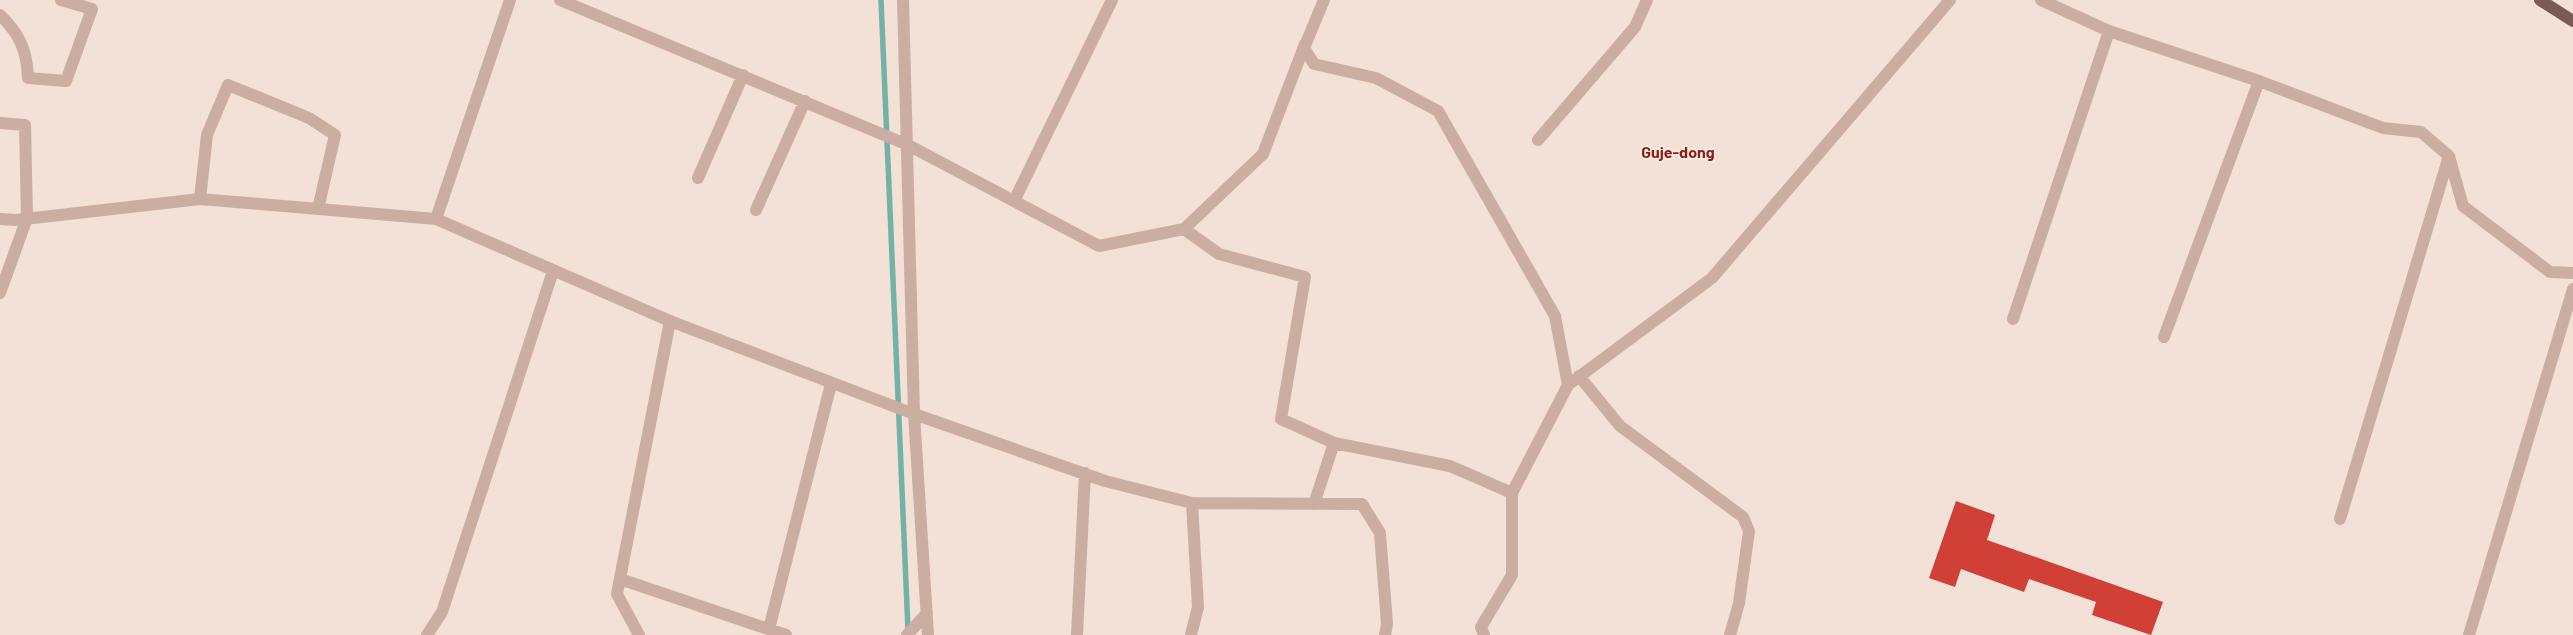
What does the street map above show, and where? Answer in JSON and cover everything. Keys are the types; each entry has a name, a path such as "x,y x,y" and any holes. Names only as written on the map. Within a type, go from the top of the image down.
{"main road":[{"path":"2540,0 2573,21"}],"street":[{"path":"0,15 12,26 27,56 28,78 66,81 92,9 61,0"},
{"path":"436,220 510,0"},
{"path":"560,0 744,75 908,145 1099,246 1184,229 1263,154 1320,1"},
{"path":"903,0 908,145 904,410 928,635"},
{"path":"1014,201 1112,0"},
{"path":"1538,140 1636,27 1647,0"},
{"path":"1484,635 1481,627 1512,575 1512,493 1568,385 1712,278 1950,0"},
{"path":"2041,0 2109,31 2259,81 2383,128 2420,132 2449,156 2463,206 2550,272 2573,273"},
{"path":"2013,319 2109,31"},
{"path":"1304,48 1314,64 1376,78 1438,111 1554,316 1568,385"},
{"path":"698,178 744,75"},
{"path":"2164,338 2259,81"},
{"path":"200,199 206,135 228,85 309,118 335,136 318,209"},
{"path":"756,210 805,101"},
{"path":"0,123 25,125 27,218 0,293"},
{"path":"2340,519 2449,156"},
{"path":"0,219 27,218 200,199 436,220 670,321 830,384 1105,481 1192,503 1362,504 1380,533 1387,624 1385,635"},
{"path":"1184,229 1219,254 1305,277 1281,419 1334,443 1450,466 1512,493"},
{"path":"427,635 442,612 553,271"},
{"path":"2469,635 2573,289"},
{"path":"640,635 617,594 670,321"},
{"path":"1579,376 1620,426 1743,517 1749,530 1739,603 1730,635"},
{"path":"769,629 830,384"},
{"path":"1314,504 1334,443"},
{"path":"1077,635 1085,473"},
{"path":"1191,635 1198,607 1192,503"},
{"path":"620,579 786,635"},
{"path":"907,635 927,614"}],"building":[{"path":"1956,501 1995,515 1987,540 2163,602 2151,635 2092,615 2096,602 2029,579 2024,592 1961,569 1955,587 1929,578"}],"waterway":[{"path":"881,0 908,630"}],"district":[{"name":"Guje-dong","path":"1678,151"}]}
